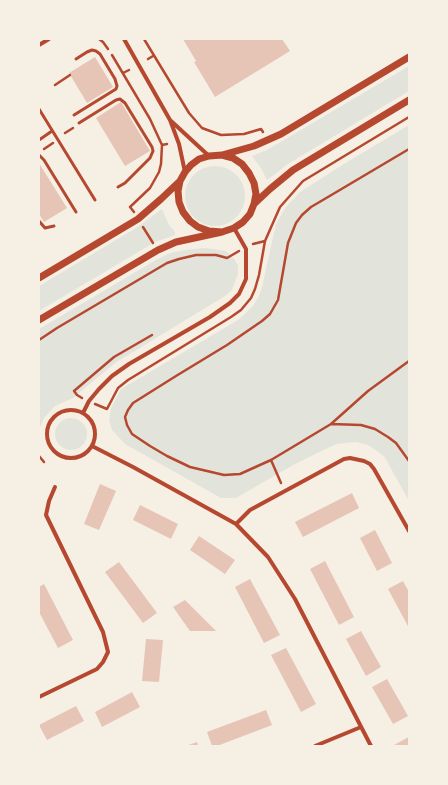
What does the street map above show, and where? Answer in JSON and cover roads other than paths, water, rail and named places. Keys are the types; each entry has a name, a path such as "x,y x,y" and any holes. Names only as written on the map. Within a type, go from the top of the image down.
{"street":[{"path":"39,45 49,39"},
{"path":"124,39 170,120 179,144 185,172"},
{"path":"39,278 138,219 180,181 191,165 199,159 209,156 222,155 254,146 281,134 409,57"},
{"path":"39,320 158,250 176,242 234,228 246,218 254,204 270,188 293,170 409,100"},
{"path":"170,120 209,156"},
{"path":"222,155 233,158 242,164 249,173 254,183 256,194 254,204"},
{"path":"180,181 178,191 179,202 183,212 190,221 198,227 209,231 222,232"},
{"path":"83,413 89,401 112,376 129,364 210,317 230,303 239,294 246,279 246,250 234,228"},
{"path":"76,410 83,413 93,424 95,439 92,446 81,456 74,458 60,456 49,445 47,430 50,423 54,417 61,412 76,410"},
{"path":"92,446 236,524 268,557 294,599 371,746"},
{"path":"236,524 256,506 344,459 350,458 370,464 409,531"},
{"path":"39,697 97,669 103,662 108,652 103,632 46,515 49,501 55,487"},
{"path":"315,746 361,727"}],"lane":[{"path":"74,115 116,90 117,86 100,54 96,51 92,50 87,52 76,59"},
{"path":"79,123 120,99 125,103 152,147 150,158 125,183 118,187"},
{"path":"39,109 95,200"},
{"path":"39,140 52,132"},
{"path":"39,155 44,160 76,212"},
{"path":"39,221 44,228 54,226"}]}
